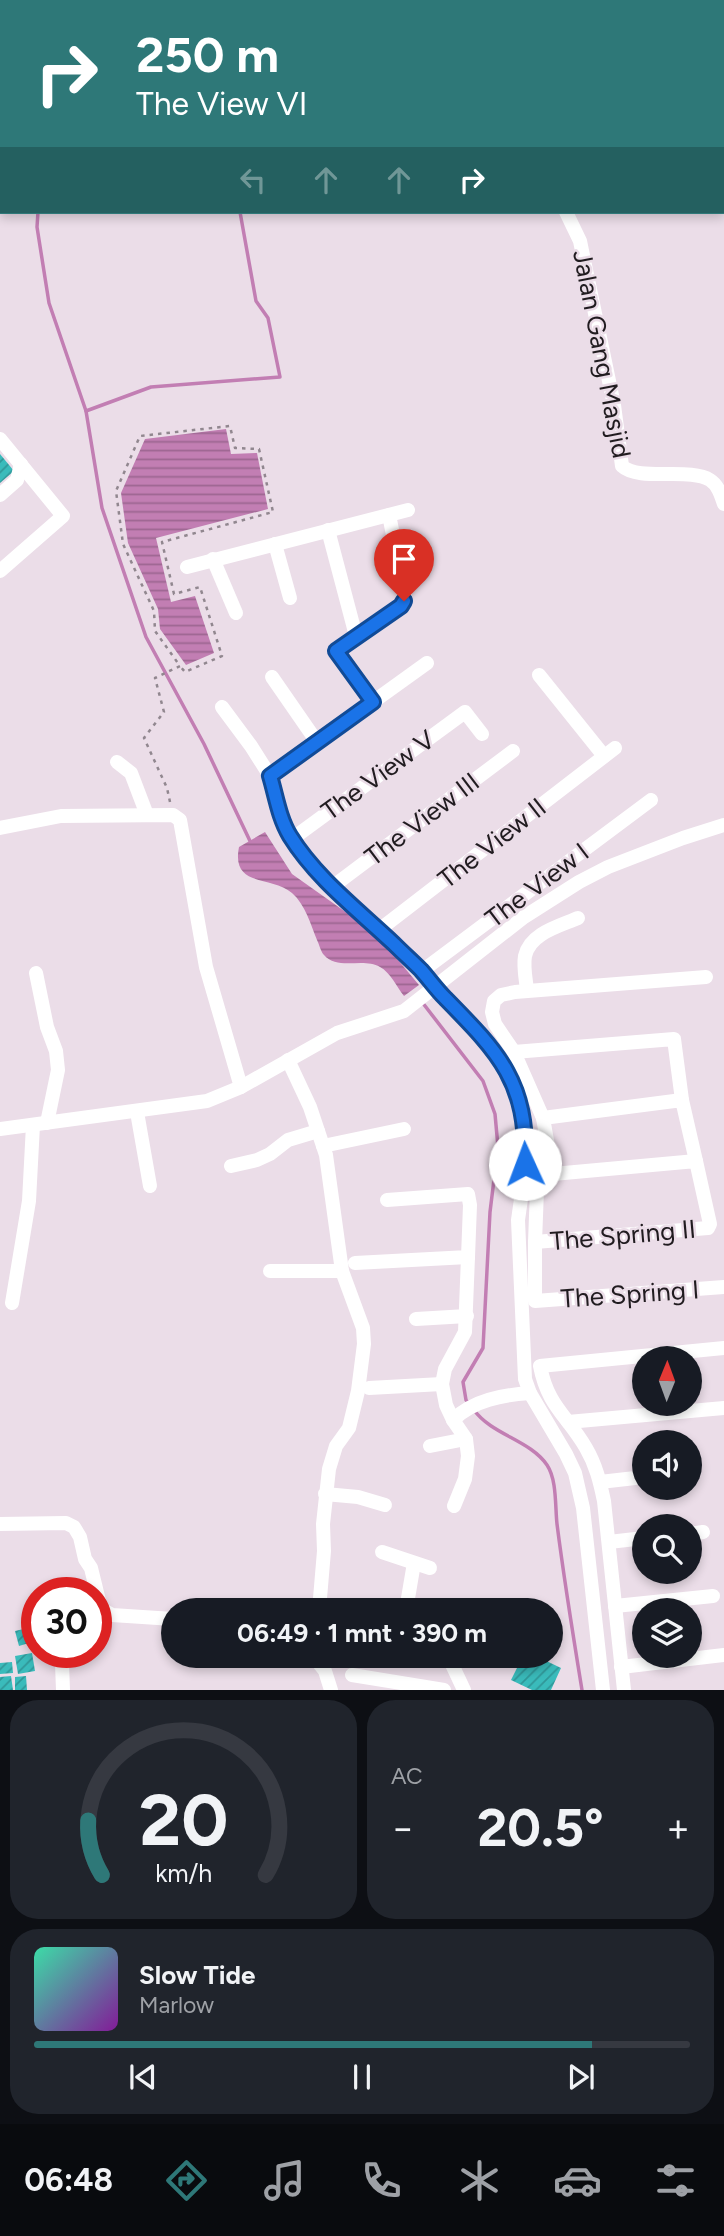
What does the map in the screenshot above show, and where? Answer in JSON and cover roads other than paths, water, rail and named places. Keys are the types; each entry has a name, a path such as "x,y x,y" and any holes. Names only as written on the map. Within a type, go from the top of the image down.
{"street":[{"name":"Jalan Gang Masjid","path":"567,214 580,242 614,405 621,464 624,469 633,472 711,480 718,488 724,504"},
{"path":"0,439 63,516 0,570"},
{"path":"0,495 17,480 21,464"},
{"path":"187,567 408,510"},
{"path":"373,702 336,653 337,649 401,606 404,601 405,594 389,515"},
{"path":"328,530 356,636"},
{"path":"275,544 290,598"},
{"path":"213,559 236,613"},
{"path":"270,776 427,663"},
{"name":"The View II","path":"379,930 610,752 538,675"},
{"path":"272,677 317,742"},
{"path":"222,708 270,776 284,825 292,839 332,887 422,971 483,1037 502,1060 519,1097 525,1150 517,1232 525,1379 530,1393 575,1472 584,1516 603,1690"},
{"name":"The View V","path":"292,839 465,712 482,734"},
{"name":"The View III","path":"332,887 513,751"},
{"path":"117,762 131,773 147,815"},
{"name":"The View I","path":"422,971 651,800"},
{"path":"0,828 61,816 173,815 180,820 206,967 241,1087"},
{"path":"0,1129 202,1103 241,1087 337,1033 407,1009 524,917 579,882 621,862 724,825"},
{"path":"527,990 524,965 529,948 541,934 578,918"},
{"path":"12,1303 40,1124 58,1070 56,1051 47,1027 36,973"},
{"path":"553,1174 542,1118 514,1052 495,1024 492,1012 494,1001 501,995 527,990 706,977"},
{"path":"514,1052 674,1039 682,1101 696,1161 553,1174 541,1183 537,1190 535,1242"},
{"path":"288,1060 310,1107 323,1146 363,1328 364,1344 358,1391 349,1428 334,1449 329,1469 319,1598"},
{"path":"542,1118 682,1101"},
{"path":"137,1112 150,1186"},
{"path":"323,1146 404,1129"},
{"path":"231,1167 257,1160 288,1140 318,1131"},
{"path":"525,1150 548,1148"},
{"name":"The Spring II","path":"535,1242 708,1228 710,1224 696,1161"},
{"path":"387,1200 468,1194 470,1205 465,1332 445,1369 442,1384 446,1405 456,1416 466,1439 468,1467 454,1506"},
{"name":"The Spring I","path":"535,1242 536,1301 724,1287"},
{"path":"270,1271 468,1257"},
{"path":"416,1319 467,1316"},
{"path":"624,1690 606,1514 600,1482 586,1447 546,1391 540,1366 724,1348"},
{"path":"369,1388 442,1384"},
{"path":"456,1416 484,1401 530,1393"},
{"path":"568,1422 724,1408"},
{"path":"430,1446 466,1439"},
{"path":"600,1482 632,1478"},
{"path":"325,1494 358,1497 384,1505"},
{"path":"584,1516 606,1514"},
{"path":"0,1524 66,1523 74,1527 80,1537 85,1559 91,1567 101,1609 113,1615 161,1618"},
{"path":"609,1542 632,1539"},
{"path":"382,1552 430,1568"},
{"path":"408,1598 414,1563"},
{"path":"615,1606 713,1596"},
{"path":"621,1667 724,1654"},
{"path":"62,1668 63,1690"},
{"path":"323,1668 331,1690"},
{"path":"454,1668 464,1690"},
{"path":"352,1675 401,1687 444,1690"}],"waterway":[{"path":"38,214 37,227 49,303 86,411 102,508 146,637 204,744 250,841"},
{"path":"86,411 151,387 280,377 268,318 256,301 240,214"},
{"path":"422,1002 483,1081 495,1114 498,1147 490,1212 483,1348 463,1382 469,1404"},
{"path":"474,1410 491,1426 540,1456 550,1471 582,1690"}]}
